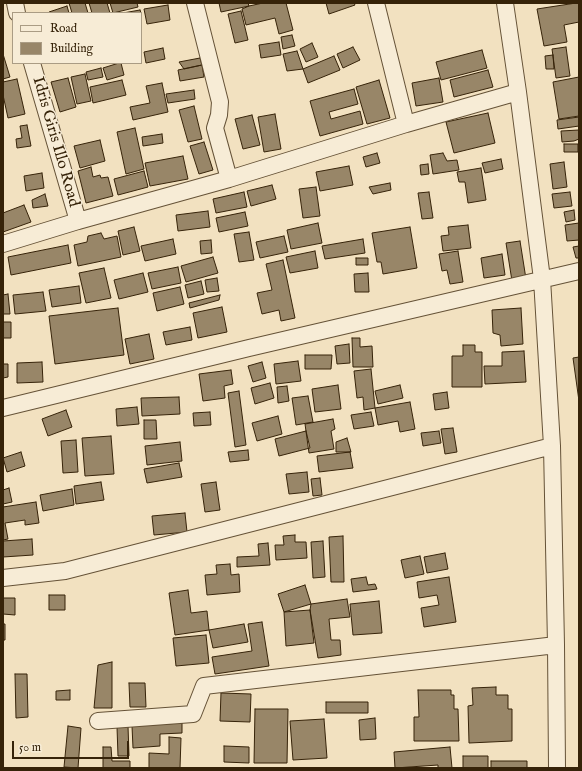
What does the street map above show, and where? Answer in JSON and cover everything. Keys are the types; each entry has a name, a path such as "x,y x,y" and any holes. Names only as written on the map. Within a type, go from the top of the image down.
{"street":[{"path":"194,3 220,102 219,115 215,128 229,179"},
{"path":"376,3 406,124"},
{"path":"505,3 542,279 552,446 557,768"},
{"name":"Idris Giris Illo Road","path":"32,64 78,221"},
{"path":"3,244 78,221 229,179 406,124 518,92"},
{"path":"3,408 579,270"},
{"path":"3,578 65,571 552,446"},
{"path":"98,721 193,714 204,686 556,645"}],"building":[{"path":"69,3 85,3 88,12 72,12"},
{"path":"89,3 107,3 110,12 92,12"},
{"path":"110,3 137,3 138,7 113,12"},
{"path":"219,3 248,3 249,6 221,12"},
{"path":"263,3 286,3 293,30 279,34 275,18 246,25 242,9"},
{"path":"326,3 354,3 355,5 329,14"},
{"path":"579,3 579,22 564,25 567,42 544,46 537,9"},
{"path":"168,5 170,20 147,24 144,9"},
{"path":"67,6 69,12 49,12"},
{"path":"140,10 141,12 129,12"},
{"path":"241,11 248,40 235,43 228,14"},
{"path":"292,35 295,46 283,49 281,37"},
{"path":"279,42 281,55 261,58 259,45"},
{"path":"312,43 318,57 306,62 300,49"},
{"path":"353,47 360,60 343,68 337,54"},
{"path":"566,47 570,76 556,78 552,49"},
{"path":"163,48 165,59 146,63 144,52"},
{"path":"482,50 487,68 441,80 436,62"},
{"path":"297,51 303,69 287,71 283,54"},
{"path":"3,54 10,77 3,79"},
{"path":"553,55 554,69 546,69 545,56"},
{"path":"334,56 340,70 308,83 303,69"},
{"path":"200,58 202,65 184,69 179,62"},
{"path":"121,64 124,75 107,80 103,68"},
{"path":"202,65 204,77 180,81 178,70"},
{"path":"101,68 103,77 88,80 86,72"},
{"path":"488,70 493,87 454,97 450,80"},
{"path":"85,74 91,101 77,104 71,77"},
{"path":"579,77 579,116 559,119 553,82"},
{"path":"68,78 76,107 60,112 51,82"},
{"path":"439,78 443,102 416,106 412,83"},
{"path":"17,79 25,114 8,118 3,95 3,82"},
{"path":"122,80 126,95 93,103 90,87"},
{"path":"379,80 390,118 367,124 356,87"},
{"path":"162,83 168,112 133,120 130,107 150,103 146,86"},
{"path":"354,89 358,104 329,112 331,119 360,111 363,124 320,136 310,101"},
{"path":"194,90 195,99 168,103 166,94"},
{"path":"194,106 202,139 188,142 179,110"},
{"path":"488,113 495,143 454,153 446,122"},
{"path":"275,114 281,149 264,152 258,117"},
{"path":"252,115 260,145 243,149 235,119"},
{"path":"579,117 579,126 558,129 557,120"},
{"path":"27,125 31,146 17,148 16,139 22,138 20,126"},
{"path":"135,128 144,169 126,174 117,132"},
{"path":"579,130 579,139 562,142 561,131"},
{"path":"162,134 163,143 143,146 142,137"},
{"path":"100,140 105,161 80,168 74,146"},
{"path":"204,142 213,170 199,174 190,146"},
{"path":"564,144 578,144 578,152 564,152"},
{"path":"377,153 380,163 366,167 363,157"},
{"path":"443,153 447,161 457,160 459,170 433,174 430,155"},
{"path":"183,156 188,179 150,186 145,163"},
{"path":"501,159 503,169 485,173 482,163"},
{"path":"564,162 567,187 553,189 550,164"},
{"path":"428,164 429,174 421,175 420,165"},
{"path":"349,166 353,185 320,191 316,172"},
{"path":"91,167 93,177 100,175 101,178 108,177 113,196 86,203 78,171"},
{"path":"481,168 486,200 468,203 465,182 459,182 457,172"},
{"path":"144,171 148,187 118,195 114,179"},
{"path":"42,173 44,188 26,191 24,176"},
{"path":"390,183 391,190 373,194 369,187"},
{"path":"272,185 276,199 251,206 247,191"},
{"path":"316,187 320,216 303,218 299,189"},
{"path":"244,192 247,207 216,213 213,199"},
{"path":"429,192 433,218 422,219 418,193"},
{"path":"570,192 572,206 554,208 552,194"},
{"path":"45,194 48,206 33,208 32,200"},
{"path":"24,205 31,222 3,232 3,213"},
{"path":"574,210 575,220 566,222 564,212"},
{"path":"208,211 210,227 178,231 176,215"},
{"path":"245,212 248,226 219,232 216,218"},
{"path":"318,223 322,243 291,249 287,230"},
{"path":"579,223 579,240 567,241 565,225"},
{"path":"468,225 471,248 443,251 441,236 449,235 448,227"},
{"path":"134,227 140,251 123,255 118,231"},
{"path":"410,227 417,268 383,274 381,262 377,262 372,233"},
{"path":"249,232 254,260 239,262 234,234"},
{"path":"101,233 104,239 117,236 121,257 78,266 74,245 87,242 88,236"},
{"path":"284,236 288,252 260,258 256,242"},
{"path":"173,239 176,254 145,261 141,246"},
{"path":"363,239 365,253 325,259 322,246"},
{"path":"211,240 212,253 201,254 200,241"},
{"path":"520,241 526,279 512,281 506,243"},
{"path":"68,245 71,263 11,275 8,257"},
{"path":"579,246 579,258 576,258 573,247"},
{"path":"315,251 318,268 290,273 286,257"},
{"path":"458,251 463,282 450,284 447,270 442,271 439,254"},
{"path":"502,254 505,275 484,278 481,258"},
{"path":"213,257 218,273 186,282 181,266"},
{"path":"356,258 368,258 368,265 356,265"},
{"path":"283,260 295,318 281,321 279,310 262,314 257,293 272,290 266,264"},
{"path":"178,267 181,283 152,289 148,273"},
{"path":"104,268 111,298 86,303 79,273"},
{"path":"143,273 148,292 119,299 114,280"},
{"path":"368,273 369,292 355,292 354,274"},
{"path":"217,278 219,291 207,292 205,280"},
{"path":"201,281 204,294 188,298 185,285"},
{"path":"79,286 81,303 52,307 49,290"},
{"path":"180,287 184,304 157,311 153,293"},
{"path":"43,292 46,311 15,314 13,295"},
{"path":"8,294 10,314 3,314 3,295"},
{"path":"220,295 219,300 190,308 189,303"},
{"path":"222,307 227,332 198,338 193,313"},
{"path":"118,308 124,355 55,364 49,316"},
{"path":"521,308 523,344 501,346 500,335 493,333 492,310"},
{"path":"3,322 11,322 11,338 3,338"},
{"path":"190,327 192,340 166,345 163,332"},
{"path":"149,334 154,359 130,364 125,339"},
{"path":"352,338 360,338 360,347 372,346 373,367 353,367"},
{"path":"349,344 350,363 337,364 335,346"},
{"path":"463,345 475,345 475,352 482,352 482,387 452,387 452,356 463,356"},
{"path":"524,351 526,382 485,384 484,366 502,366 502,352"},
{"path":"305,355 332,355 331,369 305,369"},
{"path":"579,357 579,401 573,358"},
{"path":"298,361 301,381 276,384 274,364"},
{"path":"42,362 43,382 17,383 17,363"},
{"path":"262,362 266,378 253,382 248,366"},
{"path":"3,364 8,364 8,377 3,378"},
{"path":"371,369 375,408 364,410 363,397 357,398 354,371"},
{"path":"231,370 233,384 224,386 225,398 203,401 199,374"},
{"path":"270,383 274,398 255,404 251,388"},
{"path":"338,385 341,409 315,412 312,389"},
{"path":"400,385 403,398 378,404 375,391"},
{"path":"287,386 289,401 278,403 277,387"},
{"path":"239,391 246,445 235,447 228,393"},
{"path":"447,392 449,408 435,410 433,394"},
{"path":"308,396 313,422 296,425 292,398"},
{"path":"179,397 180,414 142,416 141,398"},
{"path":"410,402 415,429 400,432 398,421 378,425 375,408"},
{"path":"137,407 139,424 117,426 116,409"},
{"path":"66,410 72,427 48,436 42,419"},
{"path":"210,412 211,425 194,426 193,413"},
{"path":"371,412 374,426 354,429 351,415"},
{"path":"278,416 282,434 257,441 252,423"},
{"path":"333,419 335,429 331,431 334,449 309,453 305,424"},
{"path":"144,420 156,420 157,439 144,439"},
{"path":"453,428 457,452 445,454 441,429"},
{"path":"306,431 310,448 279,456 275,439"},
{"path":"439,431 441,443 423,446 421,433"},
{"path":"111,436 114,474 85,476 82,438"},
{"path":"347,438 351,452 336,452 336,442"},
{"path":"76,440 78,472 63,473 61,441"},
{"path":"180,442 182,461 147,465 145,446"},
{"path":"248,450 249,460 230,462 228,452"},
{"path":"21,452 25,466 7,472 3,458"},
{"path":"350,452 353,468 319,472 317,456"},
{"path":"179,463 182,477 147,483 144,469"},
{"path":"307,472 309,492 289,494 286,474"},
{"path":"320,478 322,495 313,496 311,479"},
{"path":"101,482 104,500 76,504 74,486"},
{"path":"216,482 220,510 205,512 201,484"},
{"path":"9,488 12,502 3,504 3,490"},
{"path":"72,489 74,505 43,511 40,495"},
{"path":"36,502 39,523 25,525 25,520 5,523 8,539 3,540 3,507"},
{"path":"185,513 187,532 154,535 152,516"},
{"path":"295,535 295,542 306,542 307,558 276,560 275,545 284,545 283,536"},
{"path":"343,536 344,582 331,582 329,537"},
{"path":"32,539 33,555 3,557 3,541"},
{"path":"323,541 325,577 313,578 311,542"},
{"path":"268,543 270,565 237,567 237,557 259,556 258,544"},
{"path":"445,553 448,569 427,573 424,557"},
{"path":"420,556 424,574 405,578 401,560"},
{"path":"230,564 231,575 239,574 240,592 207,595 205,575 217,574 216,565"},
{"path":"366,577 368,585 375,584 377,589 353,592 351,579"},
{"path":"449,577 456,622 424,627 421,608 439,605 437,595 419,598 417,582"},
{"path":"305,585 311,604 284,612 278,594"},
{"path":"188,590 191,613 207,611 209,630 175,635 169,593"},
{"path":"49,595 65,595 65,610 49,610"},
{"path":"3,598 15,598 15,615 3,614"},
{"path":"347,599 350,617 329,619 331,640 340,640 341,655 318,658 310,610 311,604"},
{"path":"379,601 382,633 353,635 350,604"},
{"path":"310,610 314,643 286,646 284,612"},
{"path":"262,622 269,666 215,674 212,657 252,651 248,624"},
{"path":"3,624 5,624 5,640 3,640"},
{"path":"244,624 248,642 213,648 209,630"},
{"path":"206,635 209,663 176,666 173,638"},
{"path":"112,662 112,708 94,708 98,665"},
{"path":"15,674 27,674 28,717 16,718"},
{"path":"129,683 145,683 146,707 130,707"},
{"path":"496,687 496,695 508,695 508,709 512,709 512,741 469,743 468,706 473,705 472,688"},
{"path":"70,690 70,700 56,700 56,691"},
{"path":"418,690 451,690 451,695 454,695 454,709 458,709 459,741 414,741 414,717 419,717"},
{"path":"221,693 251,694 250,722 220,721"},
{"path":"326,702 368,702 368,713 326,713"},
{"path":"255,709 288,709 287,763 254,763"},
{"path":"375,718 376,739 360,740 359,720"},
{"path":"324,719 327,758 293,760 290,721"},
{"path":"182,723 182,733 160,734 160,746 133,748 132,726"},
{"path":"68,726 81,728 78,768 64,767"},
{"path":"128,726 129,756 118,756 117,727"},
{"path":"169,737 181,738 180,768 149,768 149,753 169,754"},
{"path":"224,746 249,747 249,763 224,762"},
{"path":"103,747 111,747 112,761 130,761 130,768 103,768"},
{"path":"450,747 452,768 438,768 438,765 395,768 394,752"},
{"path":"463,756 488,756 488,768 463,768"},
{"path":"491,761 527,761 527,768 491,768"}]}
